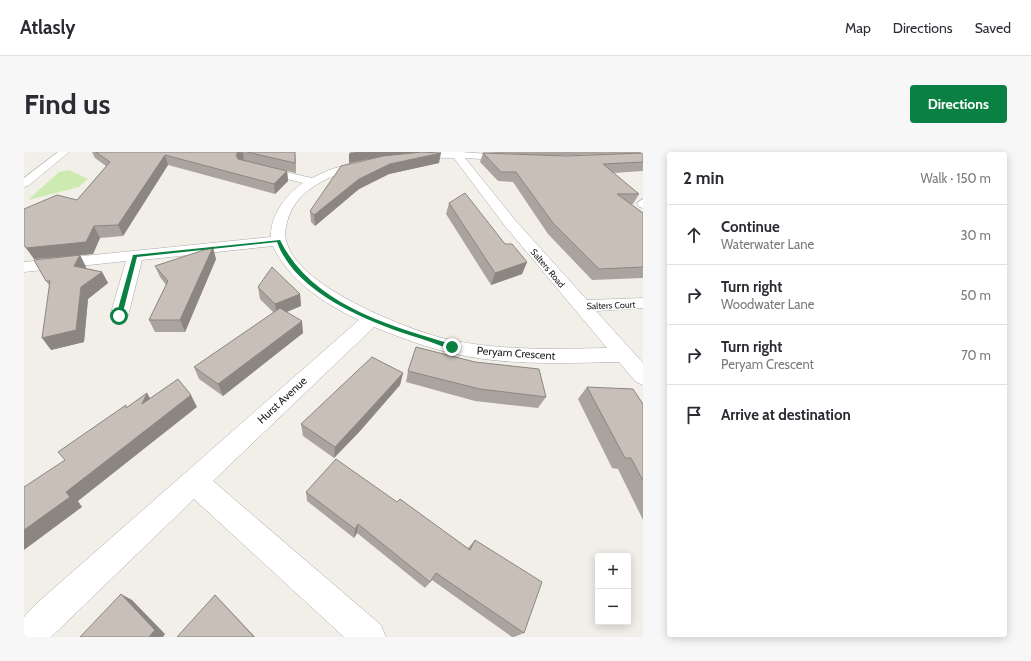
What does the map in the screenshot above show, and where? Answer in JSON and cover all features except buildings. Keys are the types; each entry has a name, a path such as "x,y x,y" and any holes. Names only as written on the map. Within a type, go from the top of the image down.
{"street":[{"path":"24,184 64,152"},
{"path":"24,267 278,241 278,232 287,206 298,193 315,182 349,167 386,158 421,154 456,153 520,159"},
{"name":"Salters Road","path":"456,153 480,186 580,306 643,377"},
{"path":"251,167 315,182"},
{"name":"Peryam Crescent","path":"278,241 291,264 320,291 343,306 371,319 429,340 452,347 525,356 624,355"},
{"path":"119,316 135,256"},
{"name":"Salters Court","path":"580,306 642,303"},
{"name":"Hurst Avenue","path":"28,637 48,616 371,319"},
{"path":"194,481 369,637"}],"green space":[{"path":"69,170 88,179 79,187 28,200 59,172"}],"route":[{"path":"119,316 135,256 278,241 291,264 320,291 343,306 397,330 452,347"}]}
